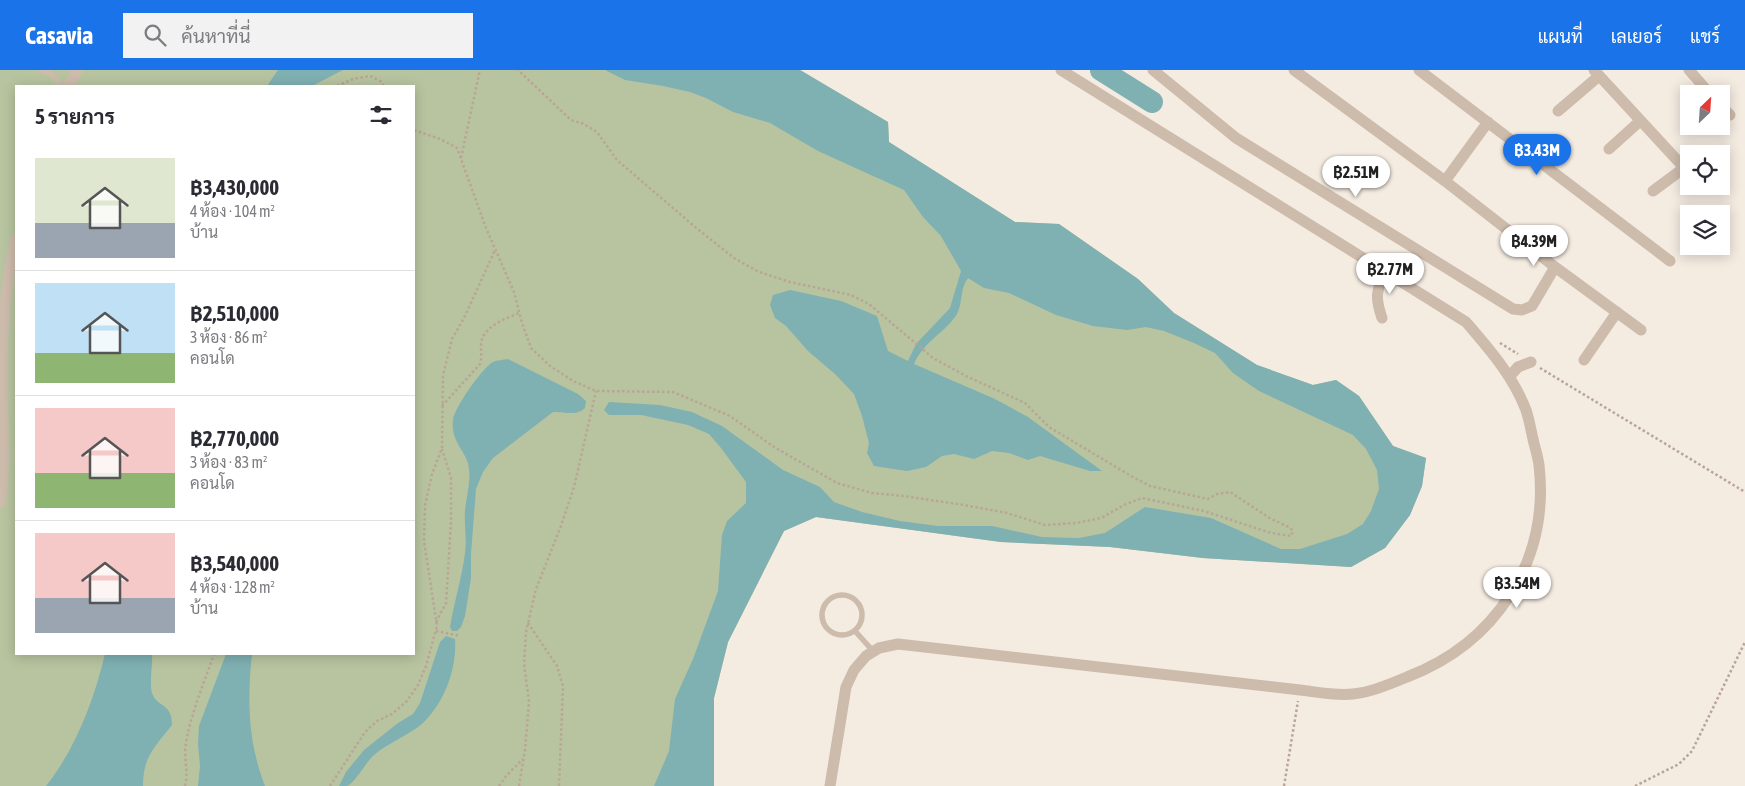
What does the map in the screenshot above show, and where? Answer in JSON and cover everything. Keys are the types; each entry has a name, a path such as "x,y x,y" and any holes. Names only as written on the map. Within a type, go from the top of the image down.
{"street":[{"path":"70,85 77,70"},
{"path":"830,786 846,686 854,670 866,656 879,648 898,644 1300,690 1352,694 1375,690 1430,668 1465,646 1496,615 1518,584 1533,546 1540,503 1539,465 1526,411 1509,377 1495,356 1466,322 1060,70"},
{"path":"1153,70 1236,138 1513,309 1522,310 1532,306 1555,267"},
{"path":"1294,70 1445,181 1555,267 1641,330"},
{"path":"1419,70 1670,261"},
{"path":"1689,70 1702,85"},
{"path":"1558,111 1597,73 1680,164"},
{"path":"1609,149 1640,121"},
{"path":"1445,181 1488,122"},
{"path":"1653,190 1680,174"},
{"path":"0,503 3,468 2,383 4,309 15,245"},
{"path":"1382,318 1376,298 1385,272"},
{"path":"1584,360 1617,312"},
{"path":"1509,377 1518,367 1531,362"}],"lane":[{"path":"42,70 51,74 61,85"},
{"path":"845,595 857,602 862,614 860,626 855,632 842,636 830,632 825,627 822,614 827,602 832,597 845,595"},
{"path":"855,632 873,651"}],"path":[{"path":"461,159 480,70"},
{"path":"415,130 440,139 457,148 514,292 531,348 550,366 573,381 596,391 673,392 730,416 774,447 837,482 872,493 964,505 1008,514 1045,525 1076,523 1101,518 1124,505 1142,498 1204,511 1271,533 1291,536 1293,531 1289,527 1271,519 1230,492 1217,494 1208,499 1150,486 1049,427 1025,404 933,358 869,304 851,295 790,282 759,272 734,258 617,160 597,132 584,124 571,120 518,70"},
{"path":"339,85 352,79 370,76 382,82 383,85"},
{"path":"436,623 446,602 451,522 451,478 442,448 443,375 452,340 496,249"},
{"path":"442,407 480,364 482,356 481,344 485,332 519,313"},
{"path":"1499,342 1745,492"},
{"path":"519,786 524,758 529,702 524,664 528,623 536,589 562,526 574,487 596,391"},
{"path":"330,786 365,732 377,721 392,714 407,700 426,666 436,632 436,623 424,541 425,506 432,474 442,448"},
{"path":"528,623 556,666 563,686 559,786"},
{"path":"436,632 459,636"},
{"path":"1635,786 1679,764 1692,751 1745,642"},
{"path":"185,786 187,779 185,746 191,718 214,655"},
{"path":"1284,786 1300,690"},
{"path":"499,786 524,758"}],"green space":[{"path":"0,70 800,70 888,122 889,142 1015,222 1059,224 1138,279 1174,313 1257,365 1313,385 1336,380 1359,396 1393,446 1426,458 1422,486 1410,515 1385,548 1351,567 1203,558 1110,547 1001,542 816,517 784,531 728,642 714,698 714,786 0,786"}],"water":[{"path":"278,70 343,70 314,85 268,85"},
{"path":"605,70 800,70 888,122 889,142 1015,222 1059,224 1138,279 1174,313 1257,365 1313,385 1336,380 1359,396 1393,446 1426,458 1422,486 1410,515 1385,548 1351,567 1203,558 1110,547 1001,542 816,517 784,531 728,642 714,698 714,786 654,786 669,751 675,699 693,659 718,591 722,535 727,521 746,503 746,482 709,434 688,425 641,415 609,415 604,410 609,402 660,405 692,412 722,426 783,470 820,487 834,502 862,512 900,521 938,526 992,526 1042,537 1079,538 1105,533 1145,507 1211,518 1281,549 1300,549 1347,534 1363,524 1371,511 1379,489 1377,470 1366,449 1353,435 1259,391 1233,373 1215,353 1164,331 1146,327 1127,330 1093,326 1056,315 1009,293 984,288 968,278 965,282 957,314 947,327 923,349 914,364 995,399 1028,417 1102,471 1090,471 1040,456 1028,460 1009,453 992,451 974,459 954,454 942,456 926,467 907,471 874,466 867,453 869,443 854,394 835,374 808,351 786,326 775,318 770,305 773,295 790,290 841,301 877,316 888,351 908,361 916,344 950,308 961,271 941,236 923,217 904,190 818,151 770,123 733,112 690,92 625,80"},
{"path":"508,359 578,394 586,401 585,408 574,413 553,412 493,458 483,472 476,489 471,578 465,616 461,627 457,631 452,631 450,627 465,553 465,511 469,485 468,463 456,441 453,420 463,398 488,365 496,361"},
{"path":"446,636 455,639 452,673 438,705 431,715 411,732 383,748 372,757 350,784 339,786 346,772 364,750 398,723 413,714 420,703 440,642"},
{"path":"105,655 152,655 152,693 154,698 170,712 172,725 151,752 145,767 143,786 46,786 75,740 95,689"},
{"path":"226,655 252,655 250,721 255,753 265,786 198,786 200,766 199,726"}],"waterway":[{"path":"1101,70 1152,102"}]}
